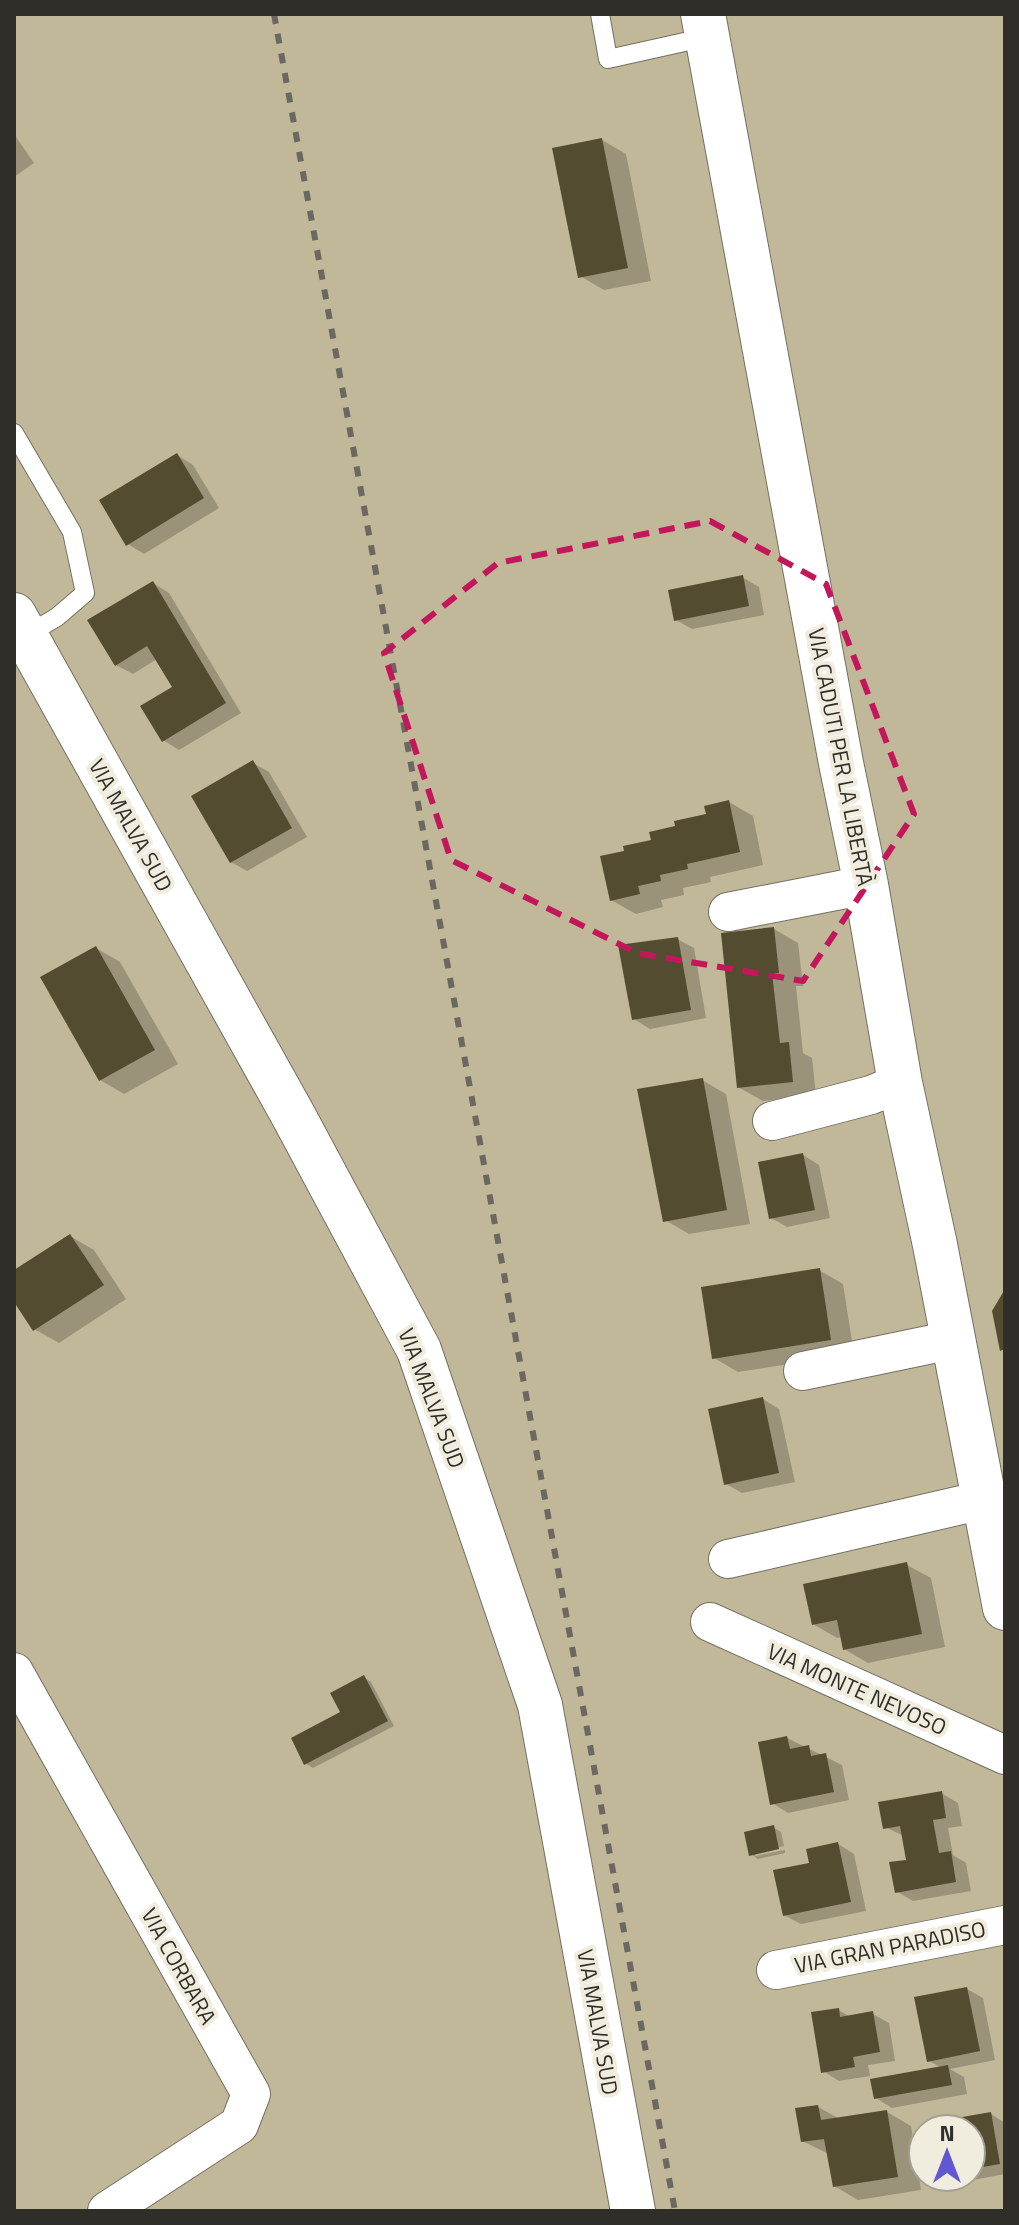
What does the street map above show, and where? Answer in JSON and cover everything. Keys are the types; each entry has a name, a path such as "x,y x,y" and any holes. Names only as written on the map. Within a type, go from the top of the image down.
{"street":[{"name":"VIA CADUTI PER LA LIBERTÀ","path":"705,26 866,885 900,1083 935,1245 1005,1608"},
{"name":"VIA MALVA SUD","path":"20,626 285,1101 419,1350 540,1705 633,2211"},
{"path":"728,912 866,885"},
{"path":"772,1121 871,1095 900,1083"},
{"path":"803,1371 952,1340"},
{"path":"728,1559 983,1500"},
{"name":"VIA MONTE NEVOSO","path":"710,1622 1005,1755"},
{"name":"VIA CORBARA","path":"14,1672 251,2094 239,2125 107,2211"},
{"name":"VIA GRAN PARADISO","path":"776,1970 1005,1925"}],"lane":[{"path":"600,14 608,59 705,26"},
{"path":"14,433 72,532 85,593 57,617 20,626"}],"highlighted area":[{"path":"710,521 826,584 914,814 803,981 637,953 451,860 384,653 498,563"}],"shaded area":[{"path":"14,14 1005,14 1005,2211 14,2211"}],"building":[{"path":"602,138 628,268 578,278 552,148"},
{"path":"177,453 204,498 126,546 99,500"},
{"path":"743,575 749,606 674,621 668,590"},
{"path":"153,581 226,703 162,742 140,706 172,687 147,646 115,666 87,620"},
{"path":"253,760 292,828 230,863 191,796"},
{"path":"729,800 740,852 687,864 688,869 660,875 661,881 638,886 640,894 610,901 600,856 624,851 623,846 651,840 649,832 675,826 674,821 706,814 704,806"},
{"path":"774,927 779,973 772,973 780,1043 789,1042 793,1082 737,1088 721,933"},
{"path":"678,937 691,1010 632,1020 618,945"},
{"path":"96,946 155,1050 99,1081 40,977"},
{"path":"703,1078 727,1210 663,1222 637,1089"},
{"path":"803,1153 815,1210 769,1219 758,1162"},
{"path":"70,1234 104,1285 33,1331 14,1302 14,1270"},
{"path":"820,1268 831,1340 712,1359 701,1287"},
{"path":"1005,1289 1005,1349 1000,1351 992,1311"},
{"path":"763,1397 779,1473 724,1485 708,1409"},
{"path":"907,1562 922,1634 843,1650 837,1620 812,1625 803,1584"},
{"path":"364,1675 388,1721 304,1765 291,1738 340,1712 330,1693"},
{"path":"787,1736 790,1749 809,1745 811,1756 826,1753 834,1792 770,1805 758,1742"},
{"path":"942,1791 946,1818 933,1820 939,1853 951,1851 956,1882 895,1893 889,1862 906,1860 900,1826 883,1829 878,1802"},
{"path":"774,1825 779,1849 749,1856 744,1832"},
{"path":"838,1842 851,1902 783,1916 773,1870 809,1863 806,1849"},
{"path":"967,1987 980,2051 927,2062 914,1997"},
{"path":"839,2008 840,2017 873,2011 880,2052 853,2057 855,2067 821,2073 811,2012"},
{"path":"948,2065 952,2085 874,2099 870,2079"},
{"path":"818,2105 821,2120 887,2110 898,2177 833,2187 824,2139 801,2142 795,2108"},
{"path":"991,2112 1000,2164 987,2166 987,2113"}],"railway":[{"path":"274,14 675,2211"}]}
